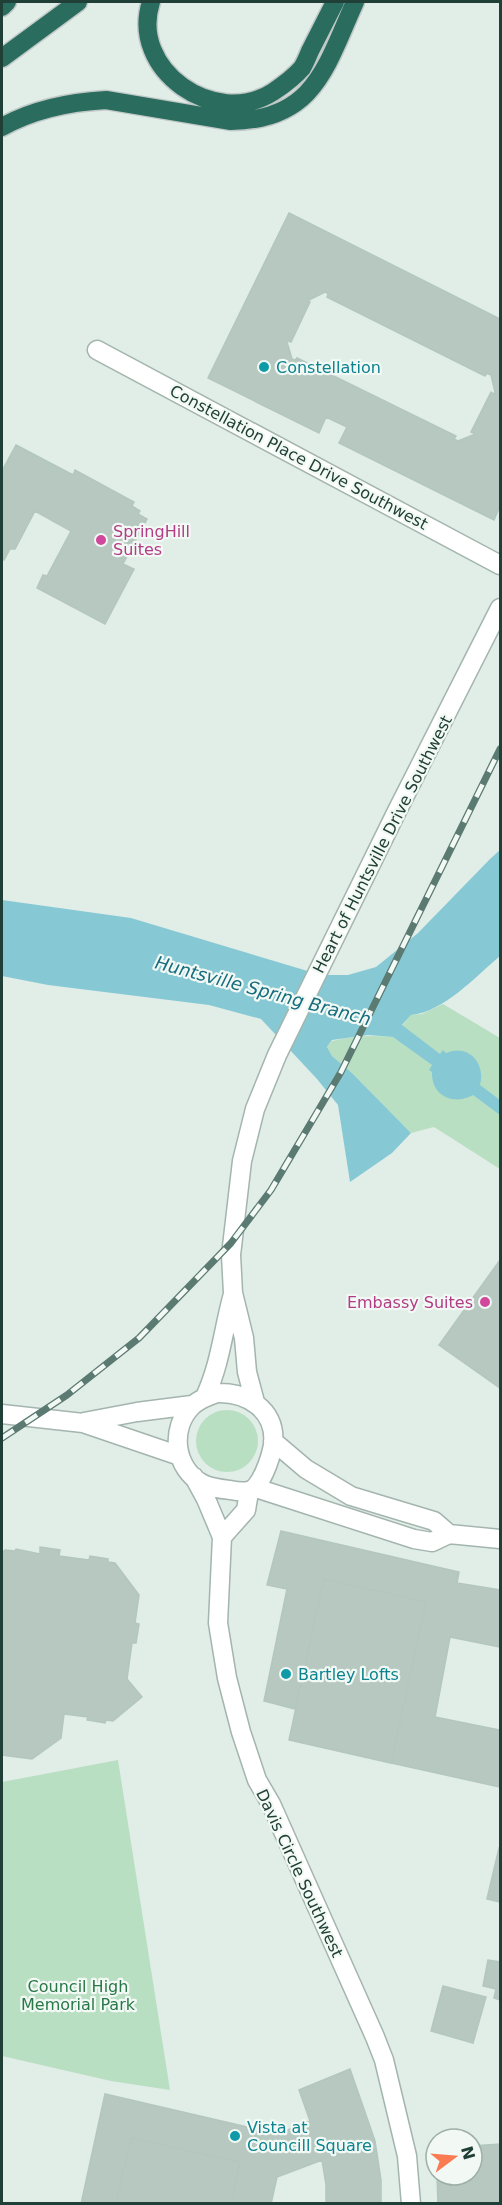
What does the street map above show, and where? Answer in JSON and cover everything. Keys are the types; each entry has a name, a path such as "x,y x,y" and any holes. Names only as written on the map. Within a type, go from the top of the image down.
{"highway":[{"path":"2,58 78,2"},
{"path":"151,2 148,18 150,42 154,53 169,75 198,96 233,103 261,98 274,91 302,68 334,2"},
{"path":"2,127 13,120 45,109 96,100 231,121 246,121 274,114 299,100 319,80 355,2"}],"street":[{"name":"Constellation Place Drive Southwest","path":"97,350 501,565"},
{"name":"Heart of Huntsville Drive Southwest","path":"255,1402 247,1372 243,1338 233,1293 231,1255 242,1161 255,1109 277,1055 397,811 501,608"},
{"name":"Heart of Huntsville Drive Southwest","path":"198,1401 220,1358 225,1322 233,1293"},
{"path":"82,1423 198,1401 217,1393 243,1396 255,1402 265,1413 272,1426 271,1455 253,1490 246,1510 222,1537 206,1499 194,1477 183,1464 177,1442 184,1416 198,1401"},
{"path":"2,1414 82,1423 180,1456"},
{"path":"273,1441 306,1469 351,1496 434,1521 448,1534"},
{"path":"194,1477 213,1487 253,1490 414,1539 432,1542 448,1534 501,1539"},
{"name":"Davis Circle Southwest","path":"222,1537 218,1623 227,1678 241,1732 257,1780 275,1815 381,2052 407,2156 411,2204"}],"green space":[{"path":"443,1004 500,1038 500,1169 434,1127 411,1133 332,1056 327,1047 332,1041 347,1038 393,1037 411,1015 422,1014"},
{"path":"227,1410 239,1412 249,1419 256,1429 258,1441 256,1453 249,1463 239,1470 227,1472 215,1470 205,1463 198,1453 196,1441 198,1429 205,1419 215,1412"},
{"name":"Council High Memorial Park","path":"118,1760 170,2090 111,2081 2,2056 2,1782"}],"water":[{"name":"Huntsville Spring Branch","path":"500,850 500,956 447,1000 423,1012 411,1015 402,1025 440,1054 443,1050 446,1053 462,1051 474,1057 480,1070 480,1085 500,1100 500,1115 473,1095 458,1099 445,1097 435,1087 432,1072 429,1070 432,1065 393,1037 368,1035 332,1040 327,1047 332,1056 411,1133 392,1153 350,1182 338,1105 261,1019 209,1005 48,985 2,976 2,900 131,918 321,975 348,975 376,967 418,933"}],"building":[{"name":"Constellation","path":"289,213 500,319 500,506 494,520 339,443 347,427 326,417 319,433 208,378","holes":["325,292 328,294 327,297 485,376 487,373 491,375 495,392 494,394 491,392 471,432 474,433 473,435 458,441 454,439 456,436 297,358 292,359 287,342 291,342 310,302 307,301"]},
{"name":"SpringHill Suites","path":"16,445 73,475 75,470 134,502 132,506 140,511 138,514 147,519 123,564 134,569 105,624 37,588 43,575 47,576 71,531 35,511 15,549 10,549 4,560 2,559 2,468"},
{"name":"Embassy Suites","path":"500,1260 500,1388 439,1345"},
{"name":"Bartley Lofts","path":"281,1531 459,1572 457,1583 500,1590 500,1647 450,1637 435,1717 500,1730 500,1787 391,1763 426,1602 324,1579 295,1709 264,1701 287,1589 267,1585"},
{"path":"40,1547 60,1550 59,1556 89,1560 90,1556 108,1559 108,1562 115,1563 139,1595 135,1623 139,1624 136,1643 132,1643 127,1679 142,1697 113,1721 106,1720 105,1723 87,1720 88,1717 64,1714 61,1738 32,1759 2,1755 2,1553 5,1550 15,1551 16,1549 40,1554"},
{"path":"324,1579 426,1602 391,1763 289,1740"},
{"path":"500,1848 500,1902 487,1899"},
{"path":"488,1960 500,1962 500,2000 494,1998 496,1989 483,1986"},
{"path":"443,1986 486,1997 473,2043 431,2031"},
{"name":"Vista at Councill Square","path":"350,2069 375,2141 381,2180 381,2204 326,2204 322,2160 277,2177 271,2204 231,2204 240,2162 131,2138 116,2204 81,2204 105,2094 278,2134 310,2121 299,2090"},
{"path":"131,2138 240,2162 231,2204 116,2204"},
{"path":"500,2144 500,2204 438,2204 437,2187 484,2187 484,2145"}],"railway":[{"path":"2,1438 67,1395 139,1338 231,1243 271,1190 341,1072 500,749"}],"place":[{"name":"Constellation","path":"264,367"},
{"name":"SpringHill Suites","path":"101,540"},
{"name":"Embassy Suites","path":"485,1302"},
{"name":"Bartley Lofts","path":"286,1674"},
{"name":"Vista at Councill Square","path":"235,2136"}]}
